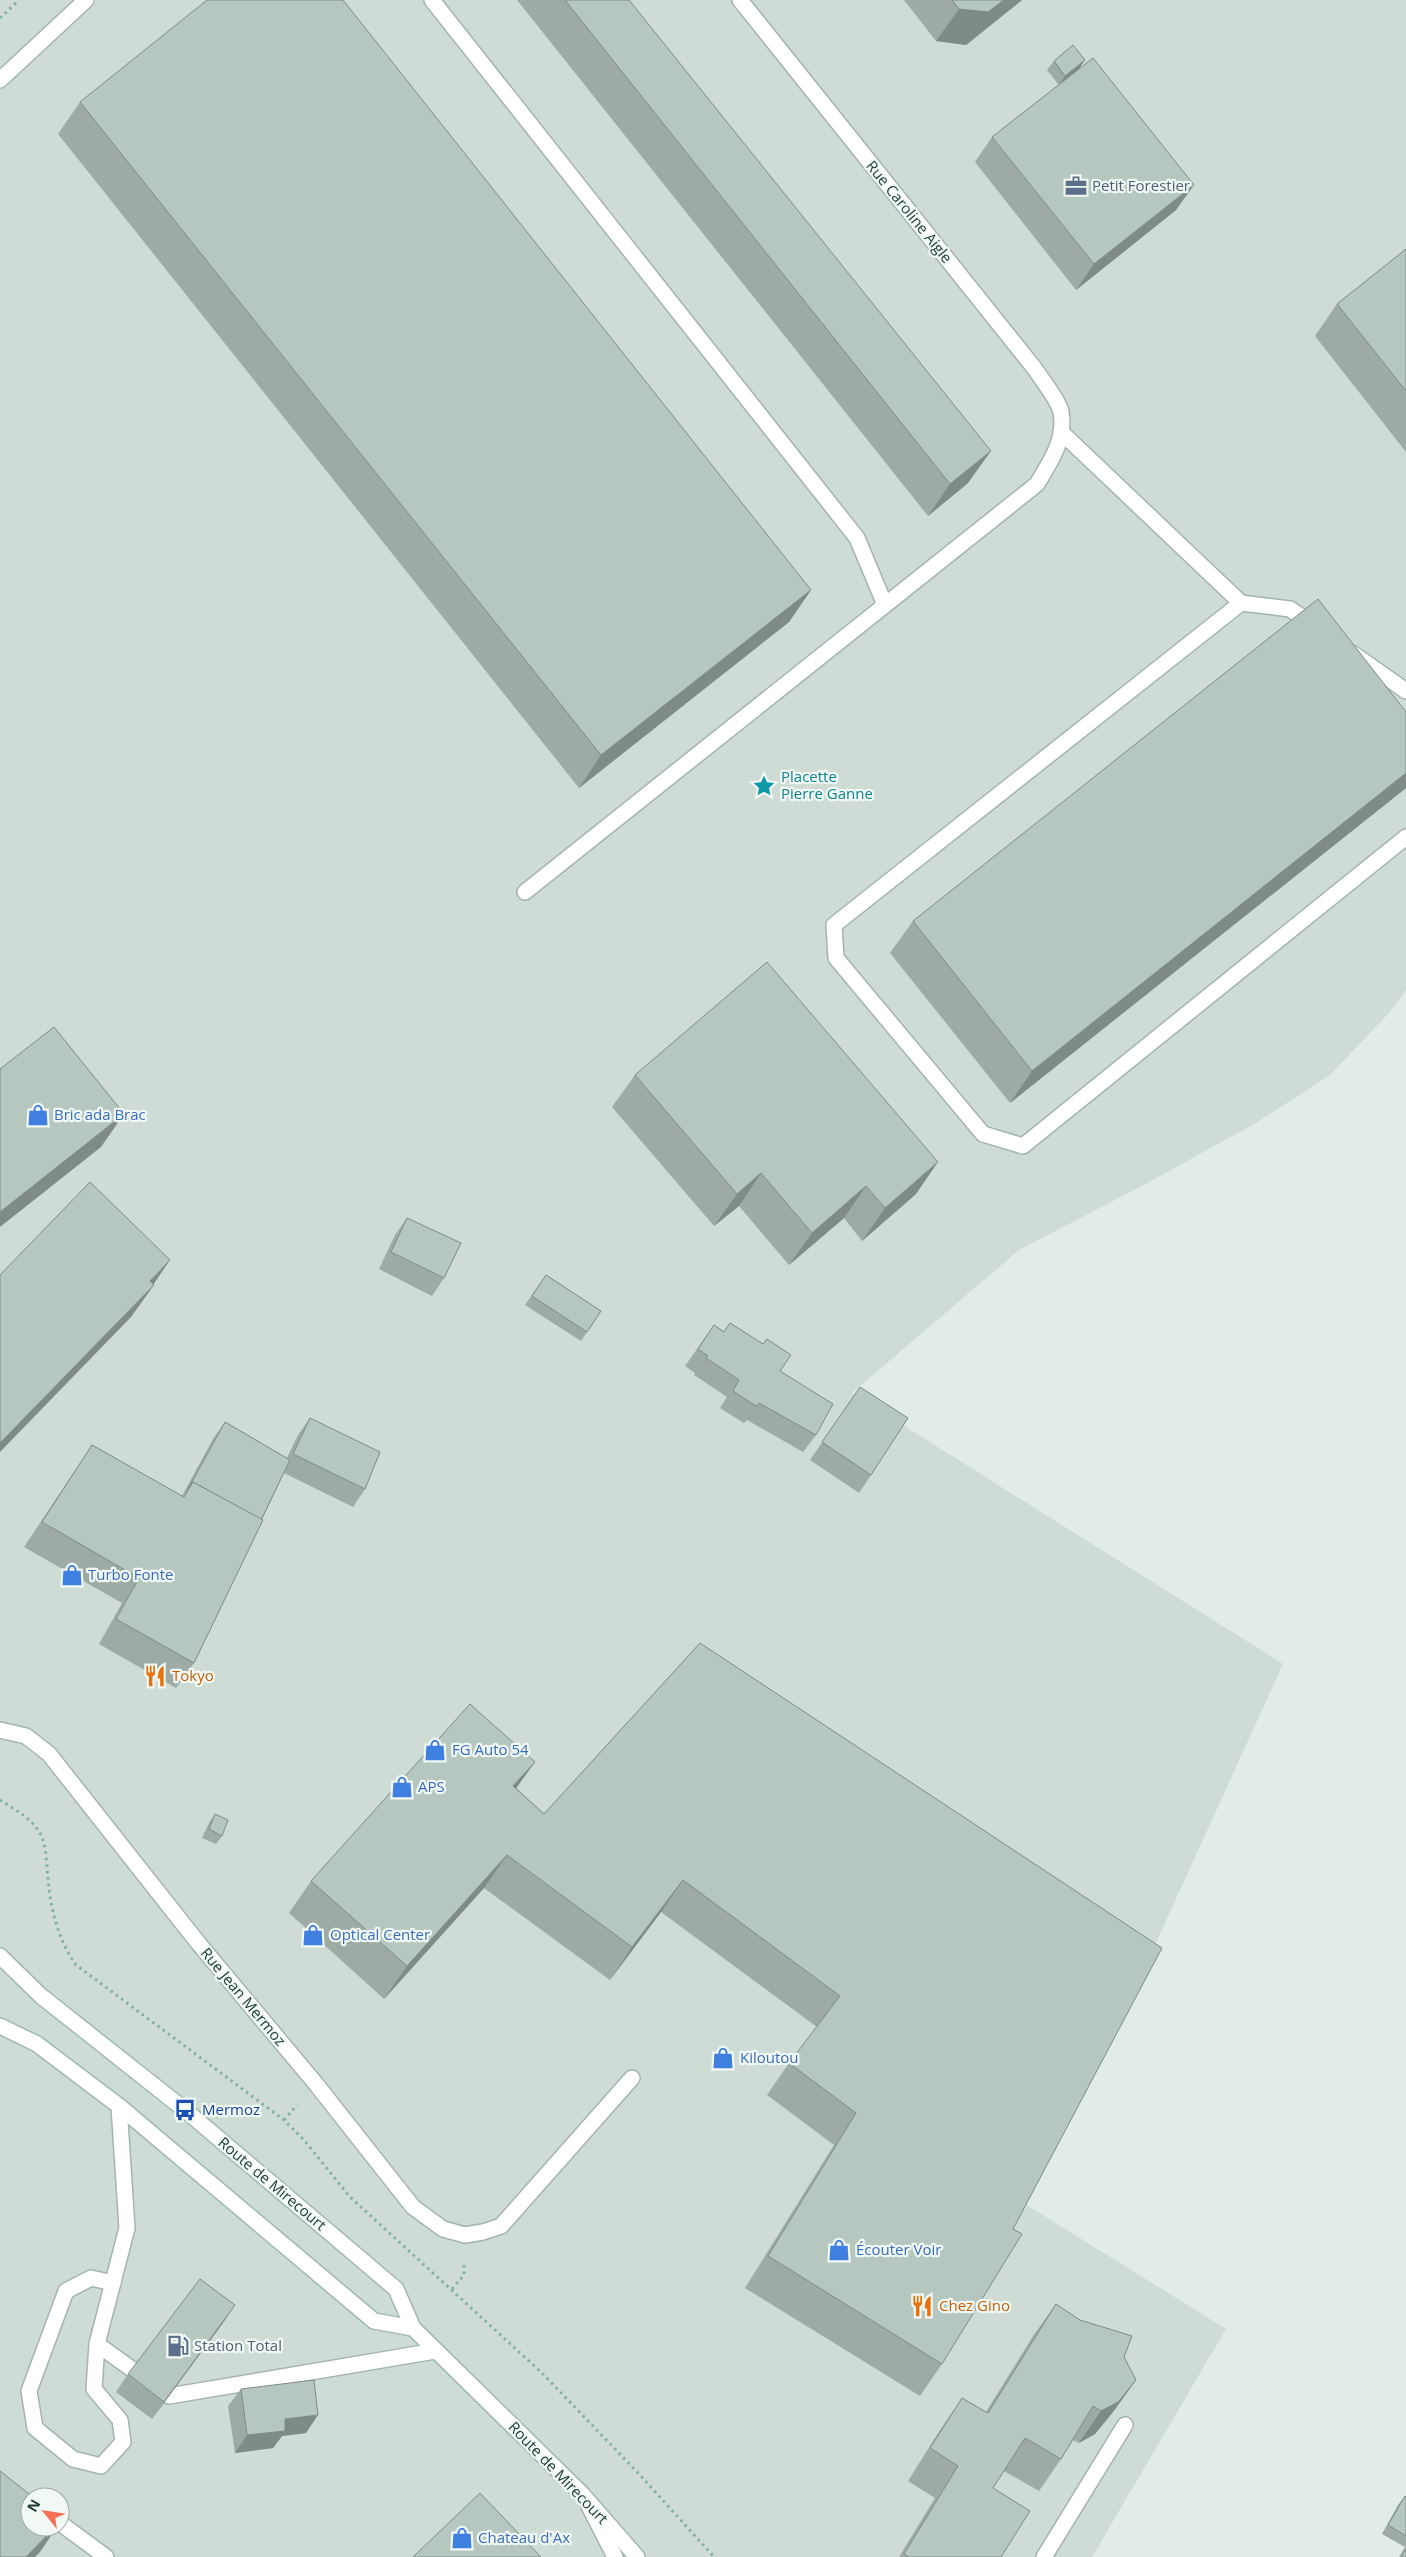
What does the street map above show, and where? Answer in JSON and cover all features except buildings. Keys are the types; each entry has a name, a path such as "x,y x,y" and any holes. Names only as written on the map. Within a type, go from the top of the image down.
{"main road":[{"path":"0,80 86,0"},
{"path":"432,0 857,538 885,605"},
{"name":"Rue Caroline Aigle","path":"740,0 1035,369 1061,411 1061,432"},
{"path":"525,892 1037,484 1057,450 1061,432"},
{"path":"1061,432 1241,603 1290,609 1406,691"},
{"path":"1241,603 834,925 836,958 983,1134 1023,1146 1406,837"},
{"name":"Rue Jean Mermoz","path":"0,1730 26,1736 49,1754 199,1944 316,2084 413,2207 443,2229 465,2235 501,2226 632,2078"},
{"name":"Route de Mirecourt","path":"0,1956 41,1996 185,2110 396,2289 413,2328 582,2494 636,2557"},
{"path":"0,2026 37,2044 119,2106 374,2321 413,2328"},
{"path":"112,2283 91,2278 66,2291 29,2391 35,2428 73,2460 101,2466 123,2442 120,2420 94,2390 97,2344 127,2228 119,2106"},
{"path":"97,2344 133,2370"},
{"path":"169,2396 435,2351"},
{"path":"1044,2557 1125,2425"},
{"path":"582,2494 616,2557"},
{"path":"70,2530 106,2557"}],"path":[{"path":"0,18 19,0"},
{"path":"0,1800 22,1814 40,1834 46,1852 51,1905 66,1952 76,1965 284,2120 304,2140 349,2196 542,2373 640,2475 714,2557"}],"shaded area":[{"path":"0,0 1406,0 1406,990 1388,1014 1330,1075 1256,1123 1140,1187 1019,1250 852,1393 1283,1664 1139,1980 1022,2202 1226,2329 1092,2557 0,2557"}],"place":[{"name":"Petit Forestier","path":"1076,186"},
{"name":"Placette Pierre Ganne","path":"764,786"},
{"name":"Bric ada Brac","path":"38,1115"},
{"name":"Turbo Fonte","path":"72,1575"},
{"name":"Tokyo","path":"155,1676"},
{"name":"FG Auto 54","path":"435,1750"},
{"name":"APS","path":"402,1787"},
{"name":"Optical Center","path":"313,1935"},
{"name":"Kiloutou","path":"723,2058"},
{"name":"Mermoz","path":"185,2110"},
{"name":"Écouter Voir","path":"839,2250"},
{"name":"Chez Gino","path":"922,2306"},
{"name":"Station Total","path":"178,2346"},
{"name":"Chateau d'Ax","path":"462,2538"}]}
